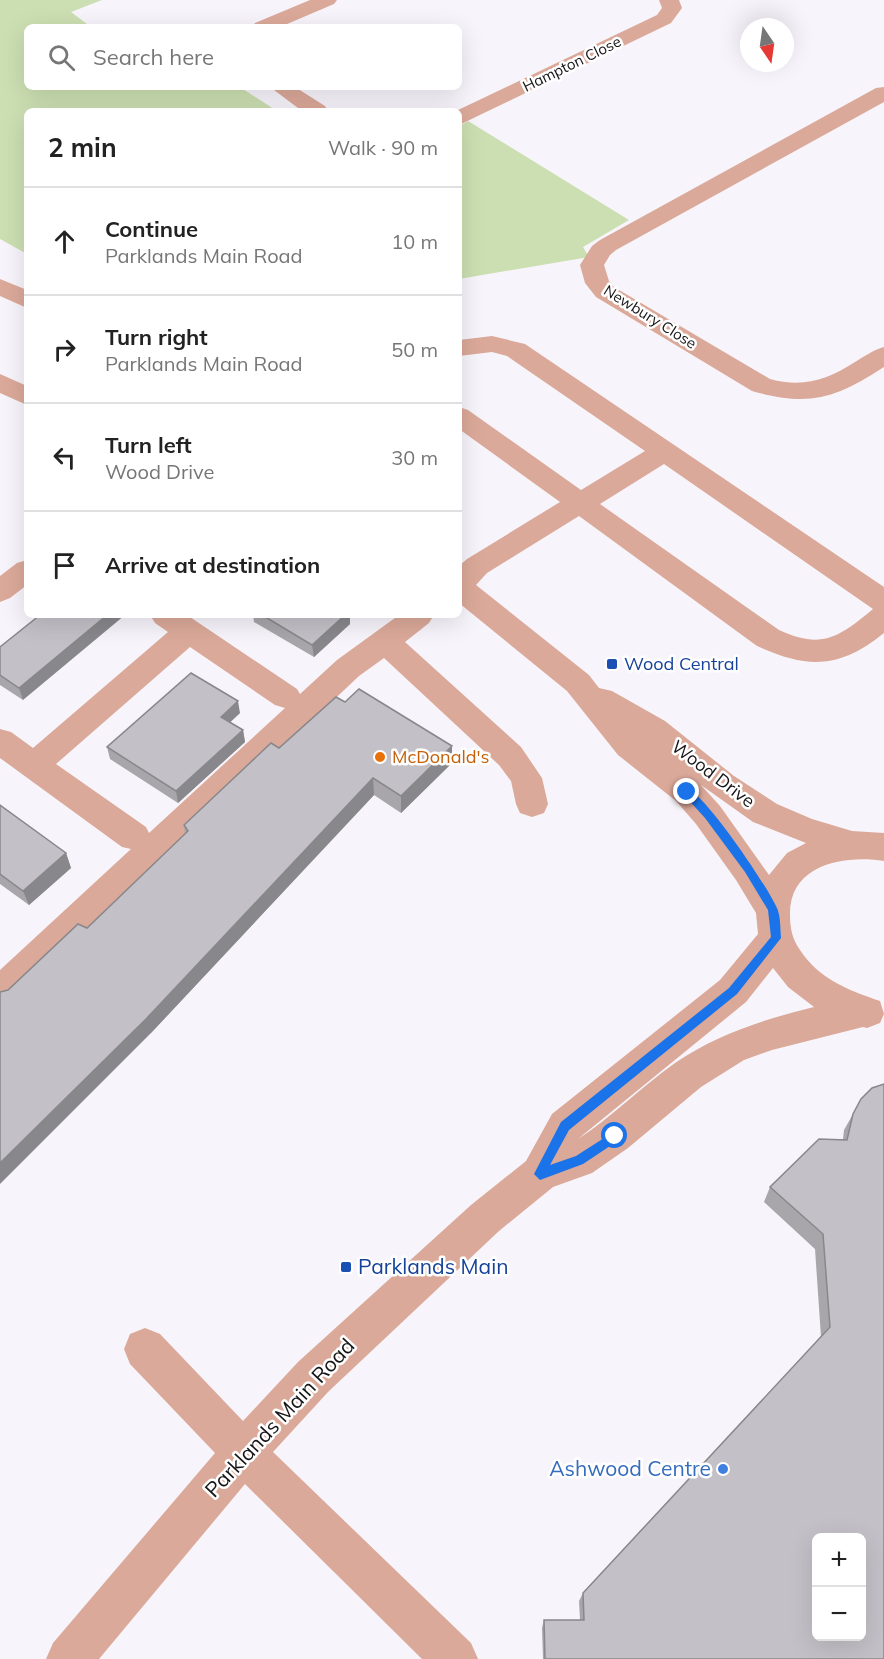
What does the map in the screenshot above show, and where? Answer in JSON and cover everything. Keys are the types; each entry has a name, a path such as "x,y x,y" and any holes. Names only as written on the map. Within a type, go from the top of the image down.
{"street":[{"path":"269,24 327,0"},
{"name":"Hampton Close","path":"462,117 664,19 672,8 669,0"},
{"path":"286,90 312,108"},
{"name":"Newbury Close","path":"880,100 608,245 595,257 592,273 605,292 761,385 773,389 799,393 826,390 884,356"},
{"path":"0,286 24,298"},
{"path":"462,348 492,344 509,347 884,602"},
{"path":"0,382 24,395"},
{"path":"462,418 768,638 782,645 813,652 842,648 884,617"},
{"path":"462,583 477,566 664,452"},
{"path":"0,591 24,572"},
{"name":"Wood Drive","path":"462,588 583,689 654,730 723,786 765,813 802,829 849,844"},
{"path":"0,992 348,668 415,618"},
{"path":"34,765 177,623 286,697"},
{"path":"385,642 510,756 526,778 532,804"},
{"name":"Wood Drive","path":"583,689 629,746 687,792 708,815 748,870 774,923 783,954 807,983 824,995 873,1012"},
{"path":"0,741 134,837"},
{"path":"849,844 884,847"},
{"name":"Parklands Main Road","path":"540,1174 565,1126 733,991 774,923 777,892 785,877 797,864 830,848 849,844"},
{"name":"Parklands Main Road","path":"69,1659 243,1453 313,1377 459,1240 540,1174 579,1160 615,1136 688,1075 731,1049 771,1034 873,1012"},
{"path":"145,1349 243,1453 455,1659"}],"green space":[{"path":"0,0 102,0 71,12 87,24 24,24 24,90 245,90 272,108 24,108 24,252 0,239"},
{"path":"468,121 629,220 583,247 589,257 462,278 462,124"}],"building":[{"path":"36,618 103,618 19,688 0,675 0,647"},
{"path":"267,618 342,618 312,645"},
{"path":"191,673 238,701 221,717 243,730 176,791 107,747"},
{"path":"359,689 452,746 401,796 373,778 146,1019 0,1163 0,992 8,990 78,924 87,928 188,831 184,825 271,743 279,748 336,697 345,702"},
{"path":"0,805 66,853 23,891 0,874"},
{"path":"884,1084 884,1659 545,1659 544,1620 584,1620 583,1593 830,1327 823,1234 770,1187 819,1139 847,1140 853,1114 861,1099 872,1088"}],"place":[{"name":"Wood Central","path":"612,664"},
{"name":"McDonald's","path":"380,757"},
{"name":"Parklands Main","path":"346,1267"},
{"name":"Ashwood Centre","path":"723,1469"}],"route":[{"path":"615,1136 579,1160 540,1174 565,1126 733,991 776,938 772,909 748,870 708,815 687,792"}]}
